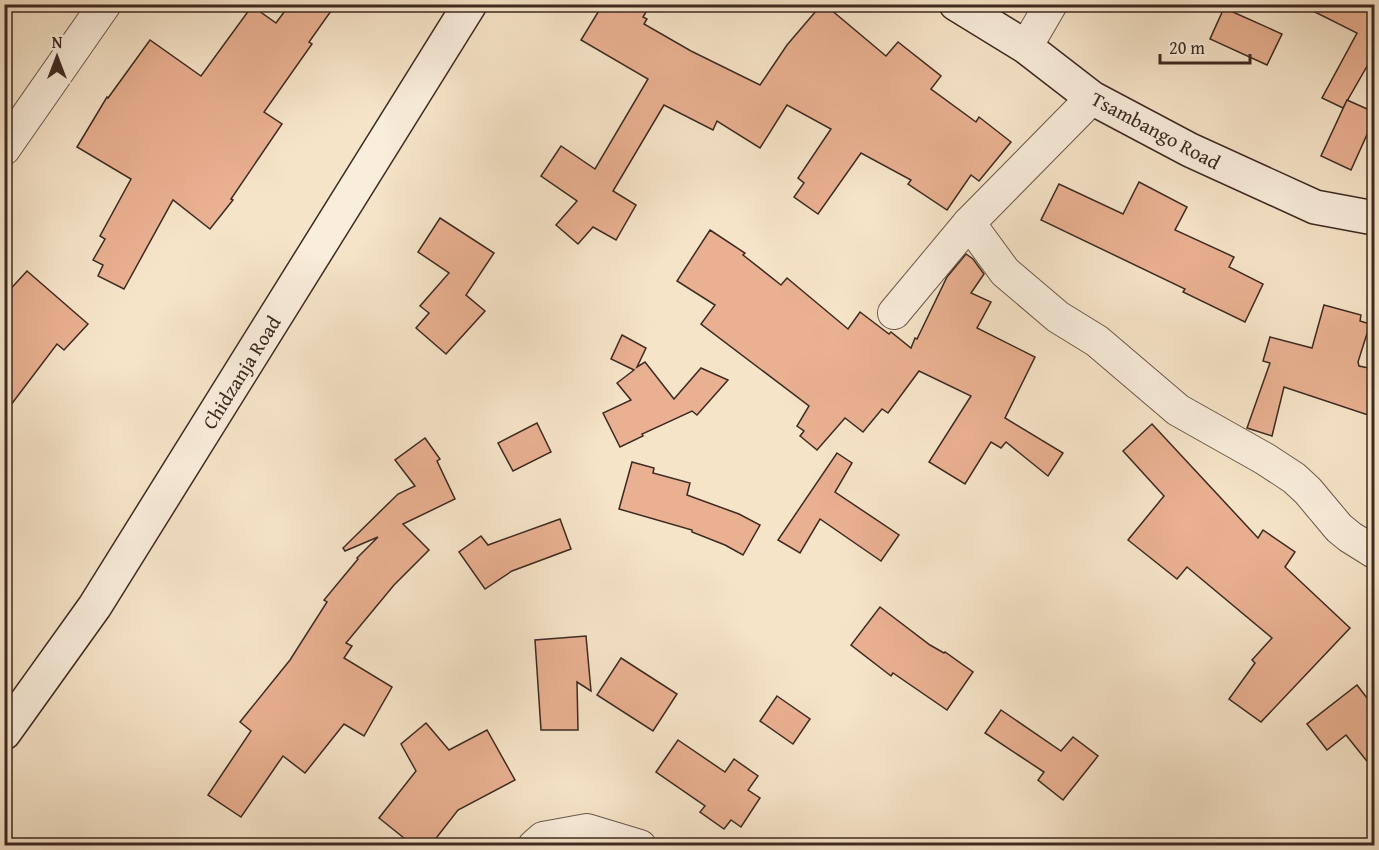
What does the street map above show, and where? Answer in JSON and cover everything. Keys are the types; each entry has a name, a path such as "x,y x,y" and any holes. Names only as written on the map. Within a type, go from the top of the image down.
{"street":[{"path":"4,149 105,4"},
{"name":"Chidzanja Road","path":"4,733 95,606 470,4"},
{"name":"Tsambango Road","path":"956,4 1026,47 1092,98 1190,150 1315,207 1374,218"},
{"path":"1026,47 1052,4"},
{"path":"894,313 969,223 1092,98"},
{"path":"969,223 1005,272 1058,317 1097,340 1178,410 1294,478 1339,528 1374,552"},
{"path":"534,846 543,838 587,830 640,846"}],"building":[{"path":"290,4 336,4 309,42 312,44 264,112 282,124 231,199 233,200 210,229 173,200 124,289 98,276 103,265 93,260 105,239 100,236 131,179 77,147 107,97 150,40 201,76 252,6 276,23"},
{"path":"603,4 651,4 643,17 647,19 644,24 691,51 760,85 787,45 824,4 886,56 898,42 941,76 931,89 976,122 979,117 1011,142 979,181 971,175 947,210 908,184 911,180 861,153 818,214 794,197 804,183 798,178 831,129 787,105 760,148 717,121 713,130 664,105 613,191 636,205 616,240 593,227 578,244 556,225 577,201 541,176 561,146 595,169 648,79 581,40"},
{"path":"1299,4 1374,4 1374,54 1343,108 1322,98 1357,33"},
{"path":"1224,8 1282,34 1267,65 1210,39"},
{"path":"1347,100 1374,112 1374,119 1351,170 1321,156"},
{"path":"1139,182 1187,207 1175,230 1234,257 1229,267 1263,284 1245,322 1183,292 1185,289 1041,220 1059,184 1123,214"},
{"path":"440,218 494,253 466,295 485,311 446,354 416,328 429,313 420,306 449,273 418,252"},
{"path":"710,230 745,253 743,255 781,285 787,278 848,329 860,312 911,348 947,277 966,254 973,259 984,274 971,293 991,302 977,328 1035,357 1005,418 1063,453 1048,476 1006,442 1001,448 991,442 965,484 929,462 971,396 919,371 888,413 882,409 863,432 845,418 817,450 800,436 804,431 797,426 809,406 701,324 715,305 677,281"},
{"path":"27,271 88,324 64,350 57,344 4,414 4,296"},
{"path":"1324,305 1361,315 1360,321 1370,324 1358,362 1359,366 1374,369 1374,417 1284,387 1272,436 1247,428 1270,363 1263,361 1270,337 1312,348"},
{"path":"622,335 646,348 637,367 645,362 674,399 701,368 728,380 697,415 692,411 620,447 603,413 631,400 617,383 634,370 611,359"},
{"path":"537,423 551,452 513,471 498,443"},
{"path":"1152,424 1258,538 1263,530 1295,552 1285,567 1350,628 1261,722 1229,699 1255,663 1252,660 1272,638 1187,567 1177,579 1128,540 1164,496 1123,451"},
{"path":"425,438 440,459 437,461 455,499 403,524 429,550 394,585 346,643 352,646 344,658 392,687 364,736 344,724 305,773 283,756 241,817 208,795 251,731 240,722 290,660 327,602 324,600 357,558 378,537 345,551 343,548 398,494 415,486 395,460"},
{"path":"837,453 852,463 835,492 899,535 881,561 820,519 800,553 778,540"},
{"path":"632,462 654,468 653,473 690,483 687,495 739,514 760,525 743,555 692,530 619,509"},
{"path":"560,519 571,549 512,571 485,589 459,552 481,536 488,545"},
{"path":"880,607 930,645 945,652 973,672 947,710 893,673 891,676 851,645"},
{"path":"586,636 591,691 577,682 578,730 541,730 535,640"},
{"path":"621,658 677,694 653,731 597,695"},
{"path":"1357,685 1374,707 1374,770 1346,735 1327,750 1307,724"},
{"path":"777,696 810,719 793,744 760,721"},
{"path":"1001,710 1061,751 1073,737 1098,756 1063,800 1038,780 1044,772 985,733"},
{"path":"426,723 449,750 487,730 515,780 458,810 430,846 414,846 379,818 416,771 401,744"},
{"path":"678,740 725,772 734,759 758,776 748,790 760,798 741,827 731,820 724,829 700,812 705,806 656,772"}]}
